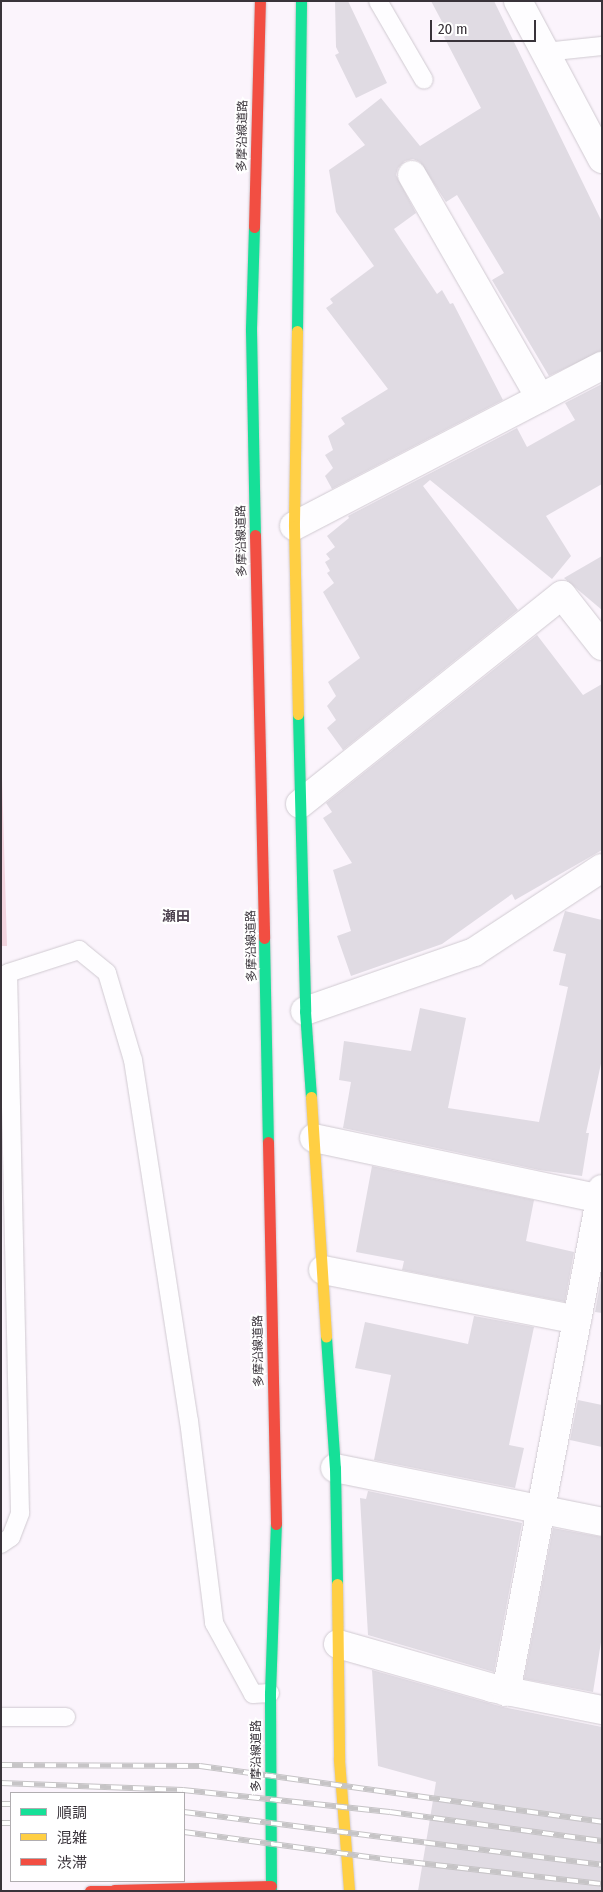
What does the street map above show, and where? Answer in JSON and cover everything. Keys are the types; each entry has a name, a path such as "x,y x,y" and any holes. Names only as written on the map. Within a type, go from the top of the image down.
{"main road":[{"name":"多摩沿線道路","path":"260,1 251,330 275,1488 270,1693 273,1889"},
{"path":"301,1 294,526 305,1011 335,1468 339,1760 349,1891"},
{"path":"90,1891 219,1888 273,1889"}],"street":[{"path":"518,1 602,159"},
{"path":"412,175 540,398"},
{"path":"294,526 602,366"},
{"path":"300,804 562,595 602,646"},
{"path":"305,1011 474,952 602,868"},
{"path":"314,1138 601,1195 506,1692"},
{"path":"322,1270 577,1320"},
{"path":"335,1468 602,1522"},
{"path":"338,1644 506,1692 602,1710"}],"lane":[{"path":"378,1 424,80"},
{"path":"545,52 602,46"},
{"path":"1,1544 11,1537 20,1512 8,973 79,950 107,973 133,1060 189,1421 214,1623 253,1694 270,1693"},
{"path":"1,1717 66,1717"}],"shaded area":[{"path":"1,743 7,946 1,946"}],"building":[{"path":"335,1 348,1 387,83 356,98 335,55 339,53 336,47"},
{"path":"431,1 494,1 602,222 602,351 549,376 492,280 504,273 457,195 446,202 420,162 413,159 405,161 398,168 396,175 416,213 394,229 437,294 442,290 450,304 453,303 503,400 332,489 325,476 333,468 325,455 333,450 328,436 345,424 341,418 388,389 326,308 333,303 330,299 374,266 336,212 329,170 365,145 348,124 381,98 420,146 481,108 444,37 448,33"},
{"path":"602,384 602,484 546,516 571,556 552,579 430,480 423,486 518,610 343,750 327,728 336,720 327,706 336,696 328,682 360,658 323,592 334,583 327,573 330,571 325,562 330,559 326,554 335,547 327,536 349,518 348,516 517,428 527,447 575,420 565,403"},
{"path":"602,556 602,610 564,578"},
{"path":"537,635 583,695 602,684 602,850 515,900 512,894 442,944 351,976 337,936 351,931 333,870 352,863 323,818 332,812 326,803"},
{"path":"565,911 602,920 602,1059 586,1133 589,1133 582,1176 539,1170 343,1128 351,1082 339,1080 344,1041 411,1051 420,1008 466,1018 448,1108 539,1122 568,987 559,985 566,954 553,951"},
{"path":"372,1166 534,1200 526,1241 574,1252 565,1302 402,1270 404,1261 356,1252"},
{"path":"602,1274 602,1313 595,1312"},
{"path":"474,1316 534,1327 509,1445 524,1448 515,1488 374,1460 391,1375 355,1368 365,1322 468,1344"},
{"path":"578,1400 602,1405 602,1447 570,1440"},
{"path":"368,1491 522,1523 494,1672 368,1635 360,1498 366,1499"},
{"path":"553,1528 602,1537 602,1636 593,1692 524,1679"},
{"path":"372,1670 503,1707 602,1727 602,1891 418,1891 436,1782 378,1766"}],"railway":[{"path":"1,1765 200,1766 602,1822"},
{"path":"1,1783 183,1790 390,1812 602,1841"},
{"path":"1,1804 10,1804"},
{"path":"185,1812 602,1865"},
{"path":"1,1823 10,1823"},
{"path":"185,1832 392,1860 602,1884"}],"traffic: fast":[{"path":"297,331 301,1"},
{"path":"254,227 251,330 255,535"},
{"path":"298,714 305,1011 311,1097"},
{"path":"264,938 268,1142"},
{"path":"326,1337 335,1468 337,1584"},
{"path":"271,1891 270,1693 276,1524"}],"traffic: slow":[{"path":"297,331 294,526 298,714"},
{"path":"311,1097 326,1337"},
{"path":"337,1584 339,1760 349,1891"}],"traffic: jam":[{"path":"254,227 260,1"},
{"path":"255,535 264,938"},
{"path":"268,1142 276,1524"},
{"path":"114,1890 271,1886"},
{"path":"90,1891 117,1891"}],"district":[{"name":"瀬田","path":"176,917"}]}
